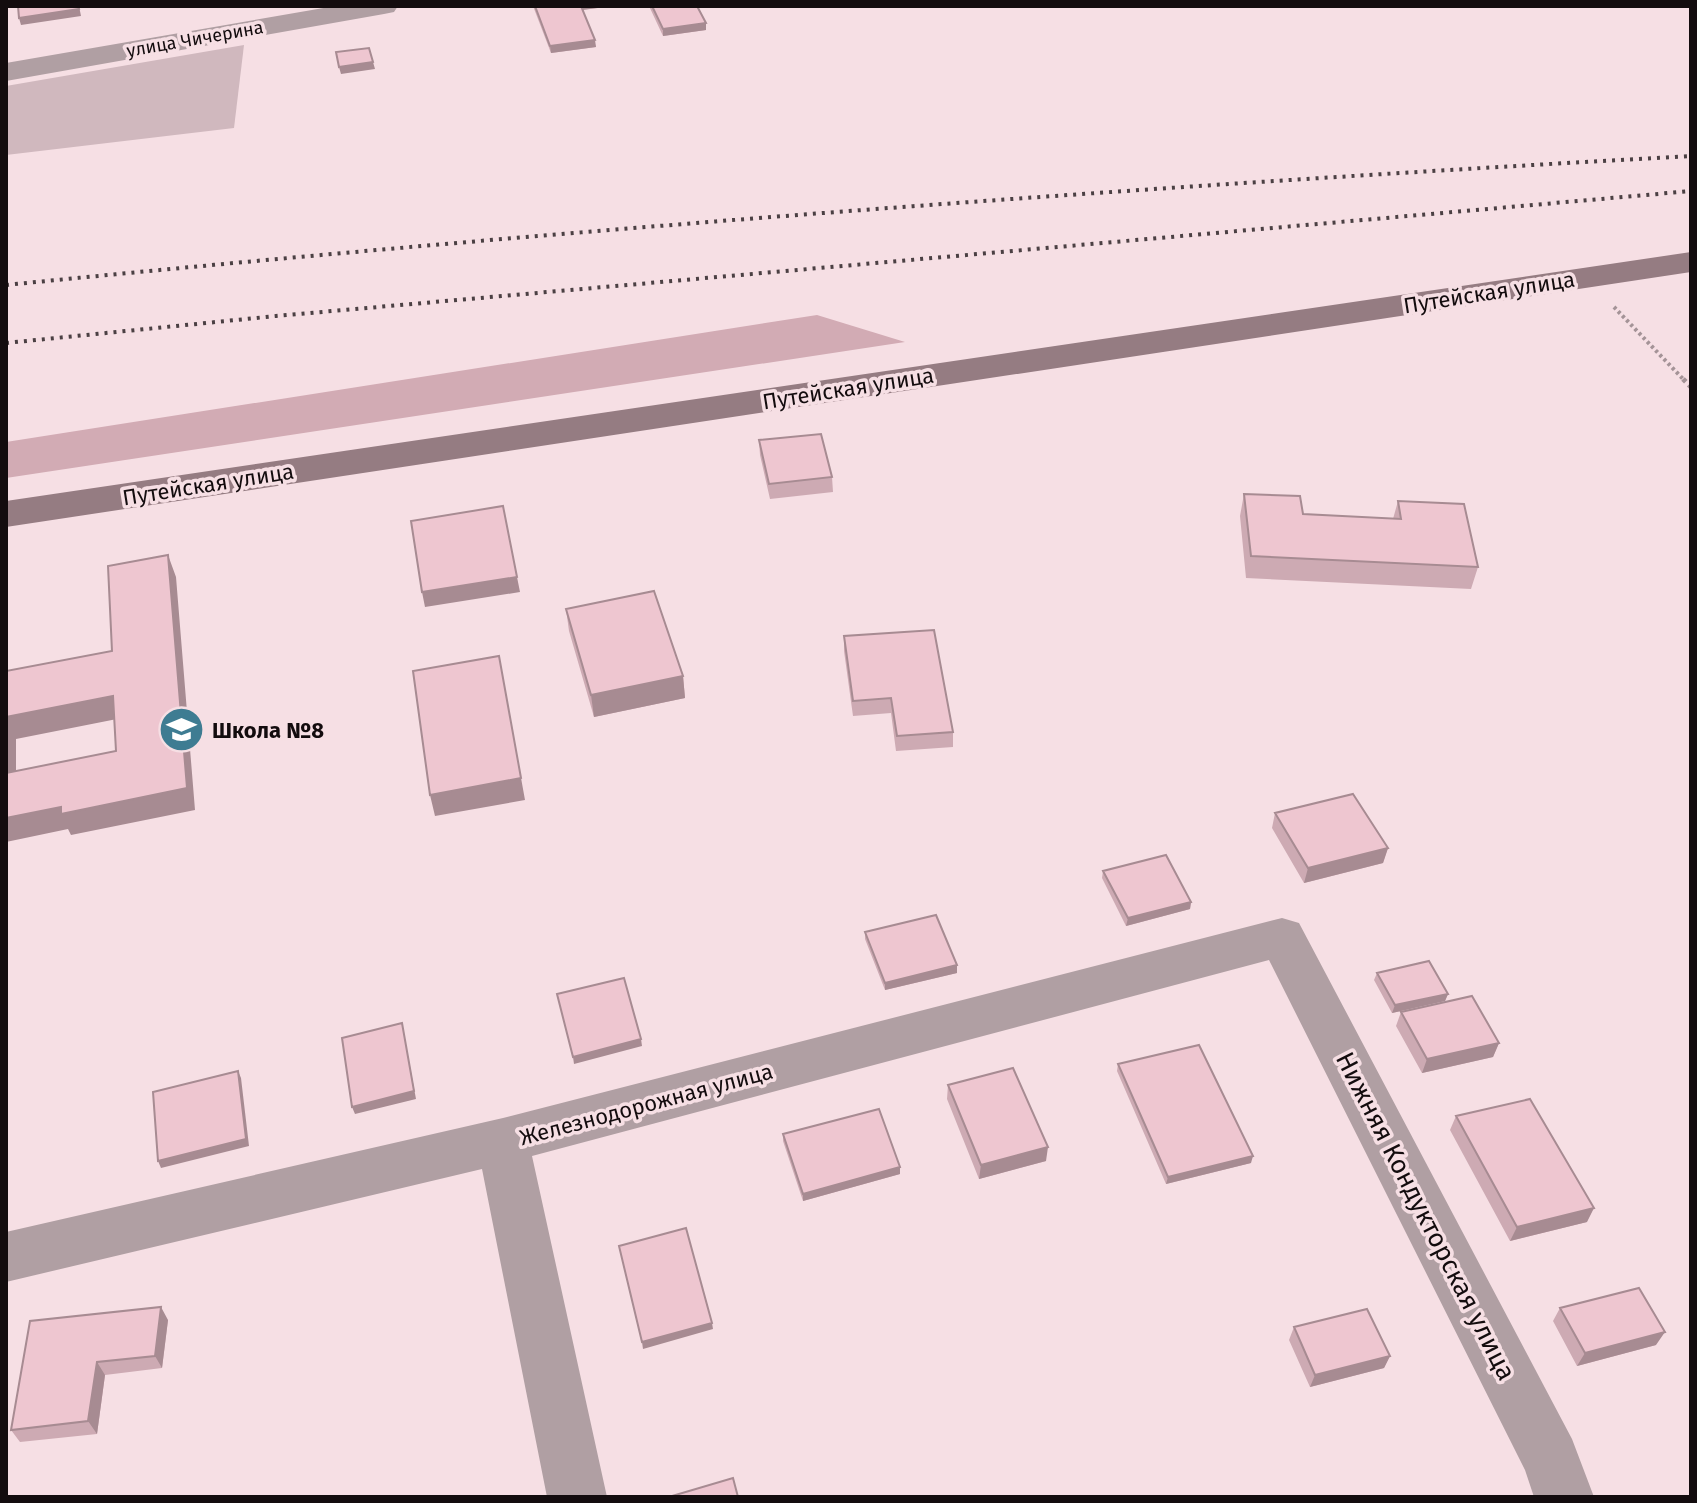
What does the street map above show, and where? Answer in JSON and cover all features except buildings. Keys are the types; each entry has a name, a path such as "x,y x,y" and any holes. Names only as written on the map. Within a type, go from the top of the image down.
{"main road":[{"name":"Путейская улица","path":"6,514 1691,262"}],"street":[{"name":"улица Чичерина","path":"6,72 384,6"},
{"name":"Железнодорожная улица","path":"6,1257 503,1141 1282,937"},
{"name":"Нижняя Кондукторская улица","path":"1282,937 1551,1460 1564,1497"},
{"path":"503,1141 577,1497"}],"path":[{"path":"1585,278 1691,387"}],"shaded area":[{"path":"244,45 234,128 6,155 6,86"},
{"path":"817,315 905,342 6,478 6,442"}],"railway":[{"path":"6,285 848,211 1269,181 1691,156"},
{"path":"6,343 276,316 1691,191"}],"place":[{"name":"Школа №8","path":"181,730"}]}
